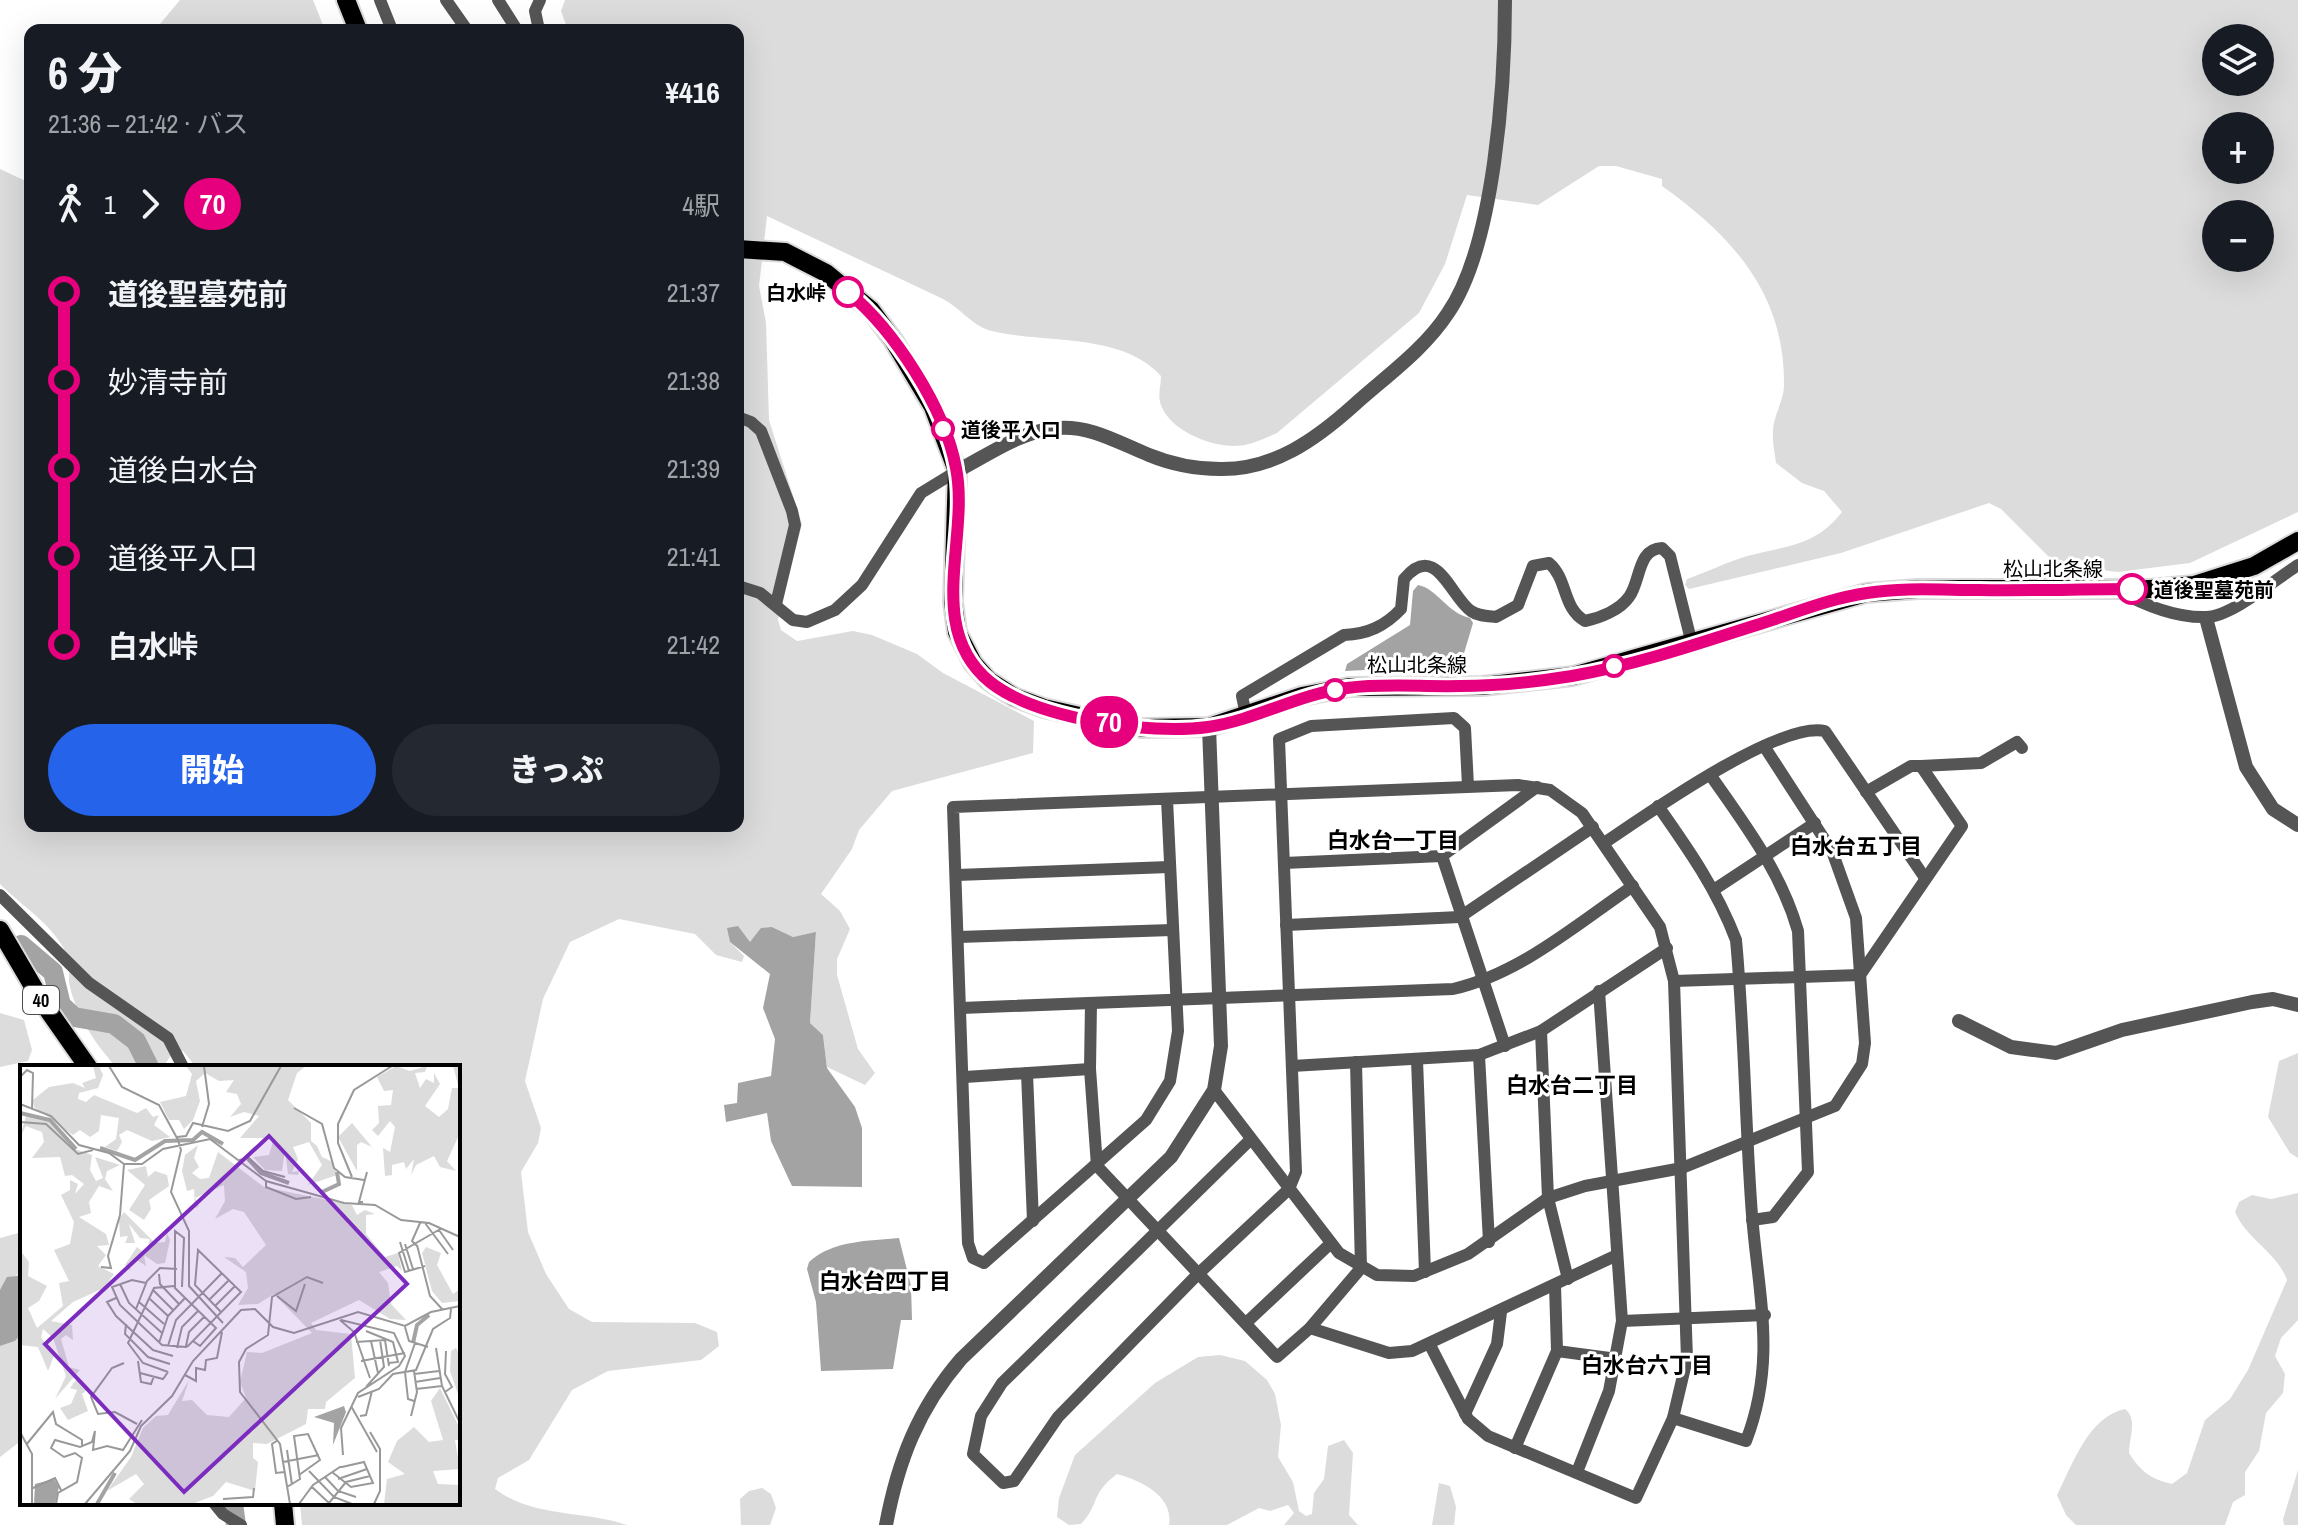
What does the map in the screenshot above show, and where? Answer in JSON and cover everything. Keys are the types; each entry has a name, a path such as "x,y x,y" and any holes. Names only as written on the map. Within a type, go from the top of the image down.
{"main road":[{"path":"346,0 356,24"},
{"name":"松山北条線","path":"744,249 785,252 826,273 871,310 933,407 957,471 955,618 966,653 988,680 1029,703 1106,722 1141,728 1209,727 1302,696 1349,687 1482,686 1573,676 1692,644 1804,608 1866,593 1918,589 2115,589 2194,585 2254,566 2298,541"},
{"name":"40","path":"0,930 41,1000 87,1065"},
{"path":"283,1505 285,1525"}],"street":[{"path":"380,0 390,24"},
{"path":"446,0 460,24"},
{"path":"498,0 513,24"},
{"path":"538,24 535,11 540,0"},
{"path":"744,588 760,593 793,620 807,622 835,610 862,585 921,493 1027,435 1057,428 1101,434 1174,464 1220,469 1242,468 1284,455 1326,430 1425,341 1460,293 1476,243 1490,176 1503,70 1505,0"},
{"path":"744,419 761,431 795,525 776,604"},
{"path":"1246,715 1242,696 1344,635 1361,634 1394,617 1401,609 1404,579 1416,569 1425,567 1440,572 1470,610 1496,617 1518,605 1533,566 1549,563 1555,568 1570,608 1585,621 1622,605 1631,595 1647,554 1662,548 1670,556 1692,644"},
{"path":"2115,589 2152,607 2206,618 2227,611 2298,565"},
{"path":"2206,618 2246,767 2273,809 2298,825"},
{"path":"1250,1140 995,1392 981,1416 973,1454 1003,1483 1014,1481 1058,1417 1197,1275 1289,1189 1296,1172 1279,739 1311,726 1454,718 1465,728 1468,786"},
{"path":"886,1525 901,1458 924,1408 940,1384 1171,1157 1214,1090 1221,1046 1221,997 1209,727"},
{"path":"1604,843 1658,806 1764,746 1813,728 1825,731 1925,878"},
{"path":"1866,792 1911,766 1981,763 2017,742 2022,748"},
{"path":"1214,1090 1331,1243 1361,1268 1393,1277 1425,1272 1489,1242 1548,1198 1614,1179 1682,1168 1835,1106 1862,1064 1865,1043 1860,947 1850,897 1832,851 1764,746"},
{"path":"1860,975 1962,826 1921,766"},
{"path":"1711,776 1765,856 1788,898 1798,931 1808,1172 1773,1217 1752,1220"},
{"path":"1167,799 1177,998 1176,1060 1170,1081 1146,1120 984,1263 973,1258 968,1243 965,1077 953,807 1468,786 1537,787 1563,797 1593,827 1660,927 1674,981 1687,1359 1673,1418 1636,1498 1488,1436 1465,1414 1430,1345"},
{"path":"1284,863 1442,856 1537,787"},
{"path":"1658,806 1715,889 1736,940 1752,1220 1765,1315 1766,1352 1759,1407 1746,1441 1673,1418"},
{"path":"1715,889 1815,823"},
{"path":"1286,925 1460,917 1593,827"},
{"path":"1442,856 1505,1046"},
{"path":"957,875 1169,867"},
{"path":"961,1008 1453,989 1483,982 1516,965 1633,886"},
{"path":"0,895 89,983 162,1032 182,1065"},
{"path":"959,937 1172,930"},
{"path":"1292,1066 1479,1055 1541,1031 1667,948"},
{"path":"1674,981 1860,975"},
{"path":"1577,1472 1609,1391 1622,1321 1615,1256 1614,1179 1599,991"},
{"path":"1959,1021 2011,1047 2056,1053 2122,1030 2252,1002 2273,999 2298,1005"},
{"path":"1091,1003 1090,1069 1097,1166 1277,1357 1310,1328 1361,1268 1356,1062"},
{"path":"1541,1031 1548,1198 1568,1279"},
{"path":"1479,1055 1489,1242"},
{"path":"1417,1060 1425,1272"},
{"path":"965,1077 1090,1069"},
{"path":"1027,1073 1033,1221"},
{"path":"1246,1323 1331,1243"},
{"path":"1310,1328 1389,1353 1430,1345 1615,1256"},
{"path":"1515,1448 1557,1351 1555,1285"},
{"path":"1465,1414 1497,1344 1501,1312"},
{"path":"1622,1321 1765,1315"},
{"path":"1557,1351 1617,1359"},
{"path":"216,1505 223,1514 241,1525"}],"shaded area":[{"path":"180,0 313,0 323,24 160,24"},
{"path":"565,0 2298,0 2298,512 2190,563 2118,572 2057,565 2001,509 1989,503 1841,553 1689,589 1685,585 1687,579 1740,558 1811,538 1822,532 1842,512 1824,491 1802,483 1776,463 1773,432 1784,391 1782,352 1775,322 1750,270 1711,225 1662,186 1662,179 1616,166 1599,166 1538,205 1467,195 1445,264 1419,313 1277,433 1240,446 1212,443 1180,428 1164,412 1160,402 1161,376 1144,362 1124,352 1080,342 988,330 943,299 767,216 759,286 766,323 769,420 802,524 778,620 781,630 797,641 853,631 872,635 917,654 943,673 1034,721 1033,753 892,791 859,830 852,849 821,894 840,911 850,929 837,959 837,975 858,1049 875,1073 865,1085 827,1067 823,1035 810,1023 816,933 793,937 772,927 750,942 728,928 730,942 744,956 742,962 716,955 695,934 619,919 570,942 543,999 525,1081 541,1128 538,1143 521,1172 528,1232 546,1274 569,1309 592,1322 695,1323 717,1332 719,1346 701,1360 608,1371 572,1390 529,1460 498,1478 495,1489 526,1505 627,1525 302,1525 300,1505 460,1505 460,1065 194,1065 183,1051 171,1055 167,1065 114,1065 94,1040 73,999 69,960 61,944 46,925 0,884 0,169 24,180 24,832 744,832 744,24 566,24 561,11"},
{"path":"1418,585 1431,591 1473,623 1459,670 1426,667 1345,671 1347,664 1410,625 1413,591"},
{"path":"738,926 750,942 761,928 772,927 793,937 816,932 810,1023 823,1035 827,1068 855,1107 862,1128 862,1187 792,1186 771,1141 767,1113 726,1122 724,1105 737,1103 738,1083 771,1076 775,1039 763,1008 770,974 730,942 727,928"},
{"path":"0,1013 24,1020 32,1050 28,1061 0,1067"},
{"path":"2298,1053 2298,1158 2290,1153 2268,1117 2279,1061"},
{"path":"2298,1193 2298,1320 2281,1338 2275,1356 2285,1374 2283,1393 2266,1413 2259,1451 2245,1472 2245,1495 2233,1502 2225,1525 2076,1525 2066,1515 2057,1495 2083,1443 2101,1421 2112,1414 2125,1409 2129,1413 2132,1423 2129,1453 2147,1474 2172,1484 2187,1473 2205,1420 2230,1399 2248,1370 2287,1280 2235,1212 2239,1202 2252,1195 2271,1199"},
{"path":"20,1233 20,1272 0,1290 0,1238"},
{"path":"899,1238 911,1286 912,1320 901,1320 893,1369 821,1371 816,1302 807,1269 809,1262 840,1246"},
{"path":"20,1272 20,1335 15,1341 0,1346 0,1290 7,1277"},
{"path":"20,1335 20,1442 0,1457 0,1346 15,1341"},
{"path":"1220,1355 1245,1361 1267,1380 1275,1394 1281,1425 1278,1457 1293,1482 1299,1511 1306,1516 1312,1514 1314,1493 1324,1479 1328,1446 1344,1440 1353,1453 1349,1515 1358,1525 1284,1525 1294,1513 1288,1505 1270,1511 1259,1508 1227,1525 1169,1525 1169,1514 1161,1497 1135,1480 1117,1474 1103,1487 1081,1524 1069,1525 1057,1517 1059,1498 1075,1455 1155,1383 1198,1357"},
{"path":"2298,1470 2298,1525 2284,1525 2283,1519"},
{"path":"1439,1483 1450,1486 1456,1507 1454,1525 1432,1525"},
{"path":"762,1488 771,1494 776,1508 770,1525 741,1525 740,1499 749,1491"}],"waterway":[{"path":"21,945 53,972 61,1005 74,1017 114,1024 136,1041 148,1065"},
{"path":"233,1505 236,1525"}],"bus line":[{"name":"70","path":"848,292 871,310 893,340 933,407 952,450 959,506 953,602 957,632 966,653 988,680 1000,689 1044,708 1141,728 1209,727 1302,696 1349,687 1482,686 1573,676 1692,644 1804,608 1866,593 1918,589 2132,589"}],"place":[{"name":"白水峠","path":"848,292"},
{"name":"道後平入口","path":"943,429"},
{"name":"道後聖墓苑前","path":"2132,589"}],"district":[{"name":"白水台一丁目","path":"1393,840"},
{"name":"白水台五丁目","path":"1856,846"},
{"name":"白水台二丁目","path":"1572,1085"},
{"name":"白水台四丁目","path":"885,1281"},
{"name":"白水台六丁目","path":"1647,1365"}]}
